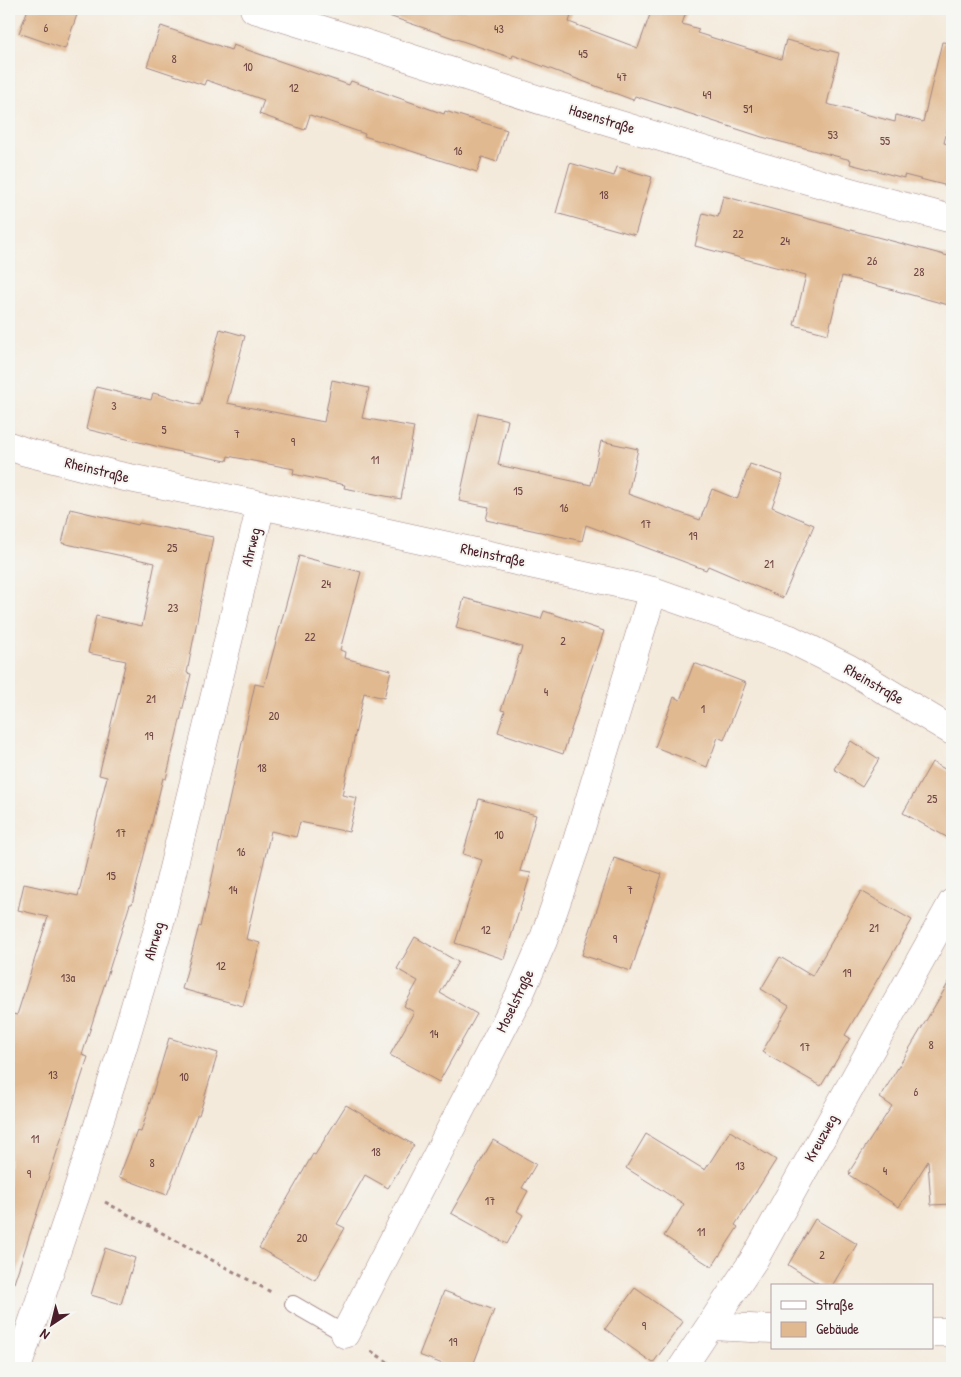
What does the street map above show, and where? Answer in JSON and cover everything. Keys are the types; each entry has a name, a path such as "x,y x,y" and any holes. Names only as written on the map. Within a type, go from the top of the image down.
{"street":[{"name":"Hasenstraße","path":"254,9 692,146 852,193 952,219"},
{"name":"Rheinstraße","path":"9,446 120,476 653,590 790,639 848,668 952,731"},
{"name":"Ahrweg","path":"17,1368 78,1188 160,922 261,505"},
{"name":"Moselstraße","path":"345,1334 519,996 543,941 573,854 653,590"},
{"name":"Kreuzweg","path":"682,1368 755,1258 952,903"},
{"path":"710,1326 771,1329"},
{"path":"934,1332 952,1332"}],"lane":[{"name":"Moselstraße","path":"293,1304 345,1334"}],"path":[{"path":"78,1188 293,1304"}],"building":[{"path":"28,9 79,9 65,49 19,33"},
{"path":"381,9 573,9 569,22 638,48 652,9 687,9 682,24 699,29 697,33 781,59 786,40 839,53 827,104 895,122 896,115 923,122 942,42 952,43 952,111 944,143 952,145 952,187 904,175 904,178 850,164 851,160 762,137 635,96 633,100 513,55 512,58 380,13"},
{"path":"161,26 231,50 233,45 349,85 351,81 444,114 445,111 507,130 497,162 482,157 477,172 364,136 365,134 310,115 305,130 259,114 264,100 206,80 204,85 147,66"},
{"path":"570,163 614,176 617,167 652,177 635,235 556,213"},
{"path":"723,196 952,257 952,306 842,276 828,334 794,325 806,275 695,246 703,213 718,217"},
{"path":"220,329 245,336 227,403 324,422 332,380 369,388 362,418 414,427 401,499 344,488 345,485 293,474 294,469 228,456 227,461 180,452 86,429 96,387 151,400 153,393 200,405"},
{"path":"478,413 508,420 498,465 591,485 601,441 638,449 628,494 700,520 712,489 737,499 750,464 783,475 772,507 814,525 783,598 708,566 706,570 586,525 582,541 486,520 489,507 459,501"},
{"path":"70,509 138,525 139,523 213,537 187,673 191,674 166,779 163,778 132,904 130,904 82,1055 88,1057 14,1283 9,1283 9,1013 17,1015 48,917 18,910 24,884 78,896 107,777 99,775 126,661 88,653 96,616 142,626 155,563 62,543"},
{"path":"299,556 361,572 340,650 345,652 344,658 391,670 384,698 364,693 342,795 357,798 349,832 300,822 296,837 271,831 246,939 260,943 243,1006 182,989 199,926 201,927 255,684 264,686"},
{"path":"464,598 541,619 544,611 604,631 563,754 498,732 505,711 501,710 522,647 456,628"},
{"path":"694,663 746,683 724,740 718,737 707,767 655,747 674,697 680,700"},
{"path":"851,741 879,759 862,787 834,769"},
{"path":"932,762 952,773 952,840 903,813"},
{"path":"479,799 536,815 520,871 531,873 504,959 455,943 482,860 463,854"},
{"path":"614,858 662,874 631,971 582,955"},
{"path":"861,891 912,920 845,1035 850,1038 821,1086 762,1052 789,1006 761,989 780,957 812,976"},
{"path":"415,937 458,962 440,993 477,1014 439,1082 390,1055 414,1012 404,1006 418,981 397,969"},
{"path":"952,977 952,1204 931,1205 928,1161 899,1207 849,1175 851,1173 849,1172 892,1106 880,1098"},
{"path":"169,1038 218,1053 199,1115 197,1115 167,1195 119,1177 137,1131 141,1132"},
{"path":"346,1105 414,1145 388,1188 365,1175 337,1224 345,1228 315,1280 259,1248 313,1154 315,1155"},
{"path":"730,1131 776,1160 735,1225 738,1227 712,1267 664,1236 684,1204 626,1168 646,1134 705,1170"},
{"path":"493,1140 536,1164 522,1188 528,1191 517,1211 523,1215 507,1244 451,1213"},
{"path":"815,1219 857,1244 833,1284 819,1284 788,1265"},
{"path":"105,1248 135,1258 121,1304 91,1295"},
{"path":"635,1288 683,1322 653,1363 605,1329"},
{"path":"444,1291 494,1310 472,1368 453,1368 419,1355"}]}
